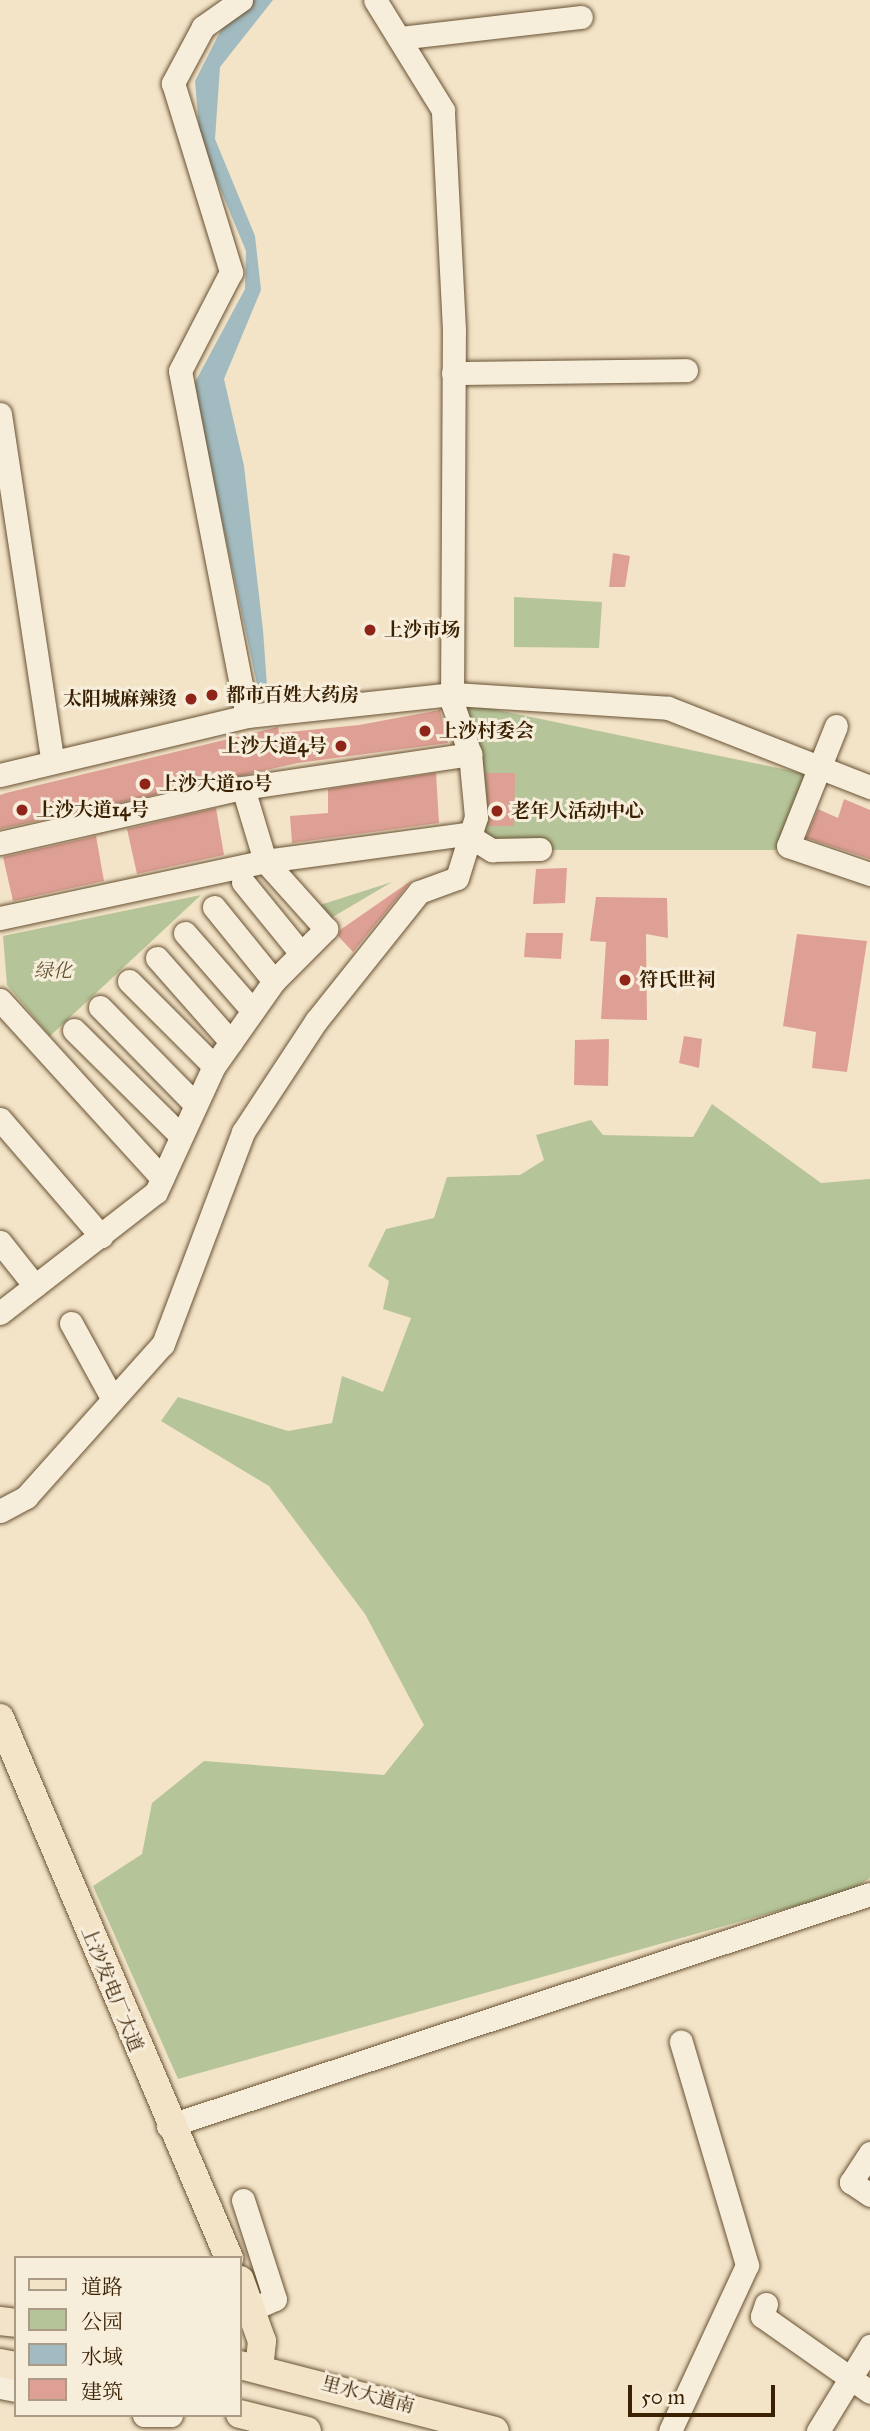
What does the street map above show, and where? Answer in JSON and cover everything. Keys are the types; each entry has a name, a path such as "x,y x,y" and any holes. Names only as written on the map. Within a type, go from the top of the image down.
{"main road":[{"name":"上沙发电厂大道","path":"0,1718 168,2126 228,2256"},
{"path":"242,2284 253,2309 262,2341 249,2367"},
{"name":"里水大道南","path":"249,2367 495,2431"},
{"path":"242,2415 307,2431"}],"street":[{"path":"241,0 203,27 173,83 232,272 180,371 247,716"},
{"path":"0,1511 26,1497 108,1409 111,1398 170,1331 247,1125 316,1021 419,892 457,878 466,834 476,817 470,754 454,694 453,373 443,110 375,0"},
{"path":"398,38 581,17"},
{"path":"453,373 686,370"},
{"path":"0,414 52,758"},
{"path":"0,775 52,758 247,716 454,694 668,708 870,787"},
{"path":"836,726 817,766 788,846 870,874"},
{"path":"0,844 243,788 470,754"},
{"path":"0,1313 156,1192 214,1066 274,981 299,951 326,929 265,861 243,788"},
{"path":"0,918 265,861 466,834 492,850 540,849"},
{"path":"243,882 299,951"},
{"path":"214,907 274,981"},
{"path":"185,933 253,1011"},
{"path":"157,958 231,1042"},
{"path":"130,981 214,1066"},
{"path":"0,1000 162,1178"},
{"path":"100,1007 195,1104"},
{"path":"74,1030 180,1135"},
{"path":"0,1119 101,1236"},
{"path":"0,1242 35,1286"},
{"path":"71,1323 111,1398"},
{"path":"168,2126 870,1894"},
{"path":"670,2431 747,2266 681,2042"},
{"path":"870,2152 851,2182 870,2195"},
{"path":"243,2200 275,2300 253,2309"},
{"path":"766,2304 762,2316 847,2380 870,2392"},
{"path":"818,2431 870,2346"}],"green space":[{"path":"514,597 602,602 599,648 514,647"},
{"path":"458,702 812,775 788,846 774,850 492,850 466,834"},
{"path":"392,882 331,918 320,905"},
{"name":"绿化","path":"201,895 50,1036 7,985 3,936"},
{"path":"712,1104 821,1183 870,1179 870,1878 849,1891 178,2079 93,1886 142,1854 152,1803 204,1761 384,1775 424,1725 365,1614 269,1486 161,1421 178,1397 288,1431 332,1423 342,1376 383,1392 411,1318 383,1309 389,1281 368,1266 386,1229 434,1218 447,1177 520,1175 544,1160 536,1135 591,1120 603,1135 693,1137"}],"water":[{"path":"252,0 273,0 220,67 215,139 255,236 261,290 224,379 244,466 263,630 267,686 258,689 193,386 245,289 246,251 200,140 195,81 222,28"}],"building":[{"path":"613,553 630,556 625,587 609,587"},
{"path":"440,710 448,743 298,763 0,829 0,795 6,793 278,727 279,733 359,725"},
{"path":"436,773 439,823 292,843 290,816 328,813 328,789"},
{"name":"老年人活动中心","path":"486,773 515,773 514,826 489,826"},
{"path":"844,799 870,810 870,859 806,838 818,809 838,818"},
{"path":"216,808 224,855 137,874 127,829"},
{"path":"96,836 104,881 13,901 3,857"},
{"path":"567,868 565,903 533,904 536,869"},
{"path":"412,880 353,952 338,936 340,930"},
{"name":"符氏世祠","path":"596,897 667,898 668,938 646,934 647,1020 601,1019 606,942 590,941"},
{"path":"526,933 563,933 561,959 524,957"},
{"path":"797,934 867,941 847,1072 812,1068 816,1032 783,1026"},
{"path":"684,1036 702,1039 699,1068 679,1063"},
{"path":"609,1039 608,1086 574,1085 575,1040"}],"place":[{"name":"上沙市场","path":"370,630"},
{"name":"都市百姓大药房","path":"212,695"},
{"name":"太阳城麻辣烫","path":"191,699"},
{"name":"上沙村委会","path":"425,731"},
{"name":"上沙大道4号","path":"341,746"},
{"name":"上沙大道10号","path":"145,784"},
{"name":"上沙大道14号","path":"22,810"},
{"name":"老年人活动中心","path":"497,811"},
{"name":"符氏世祠","path":"625,980"}]}
